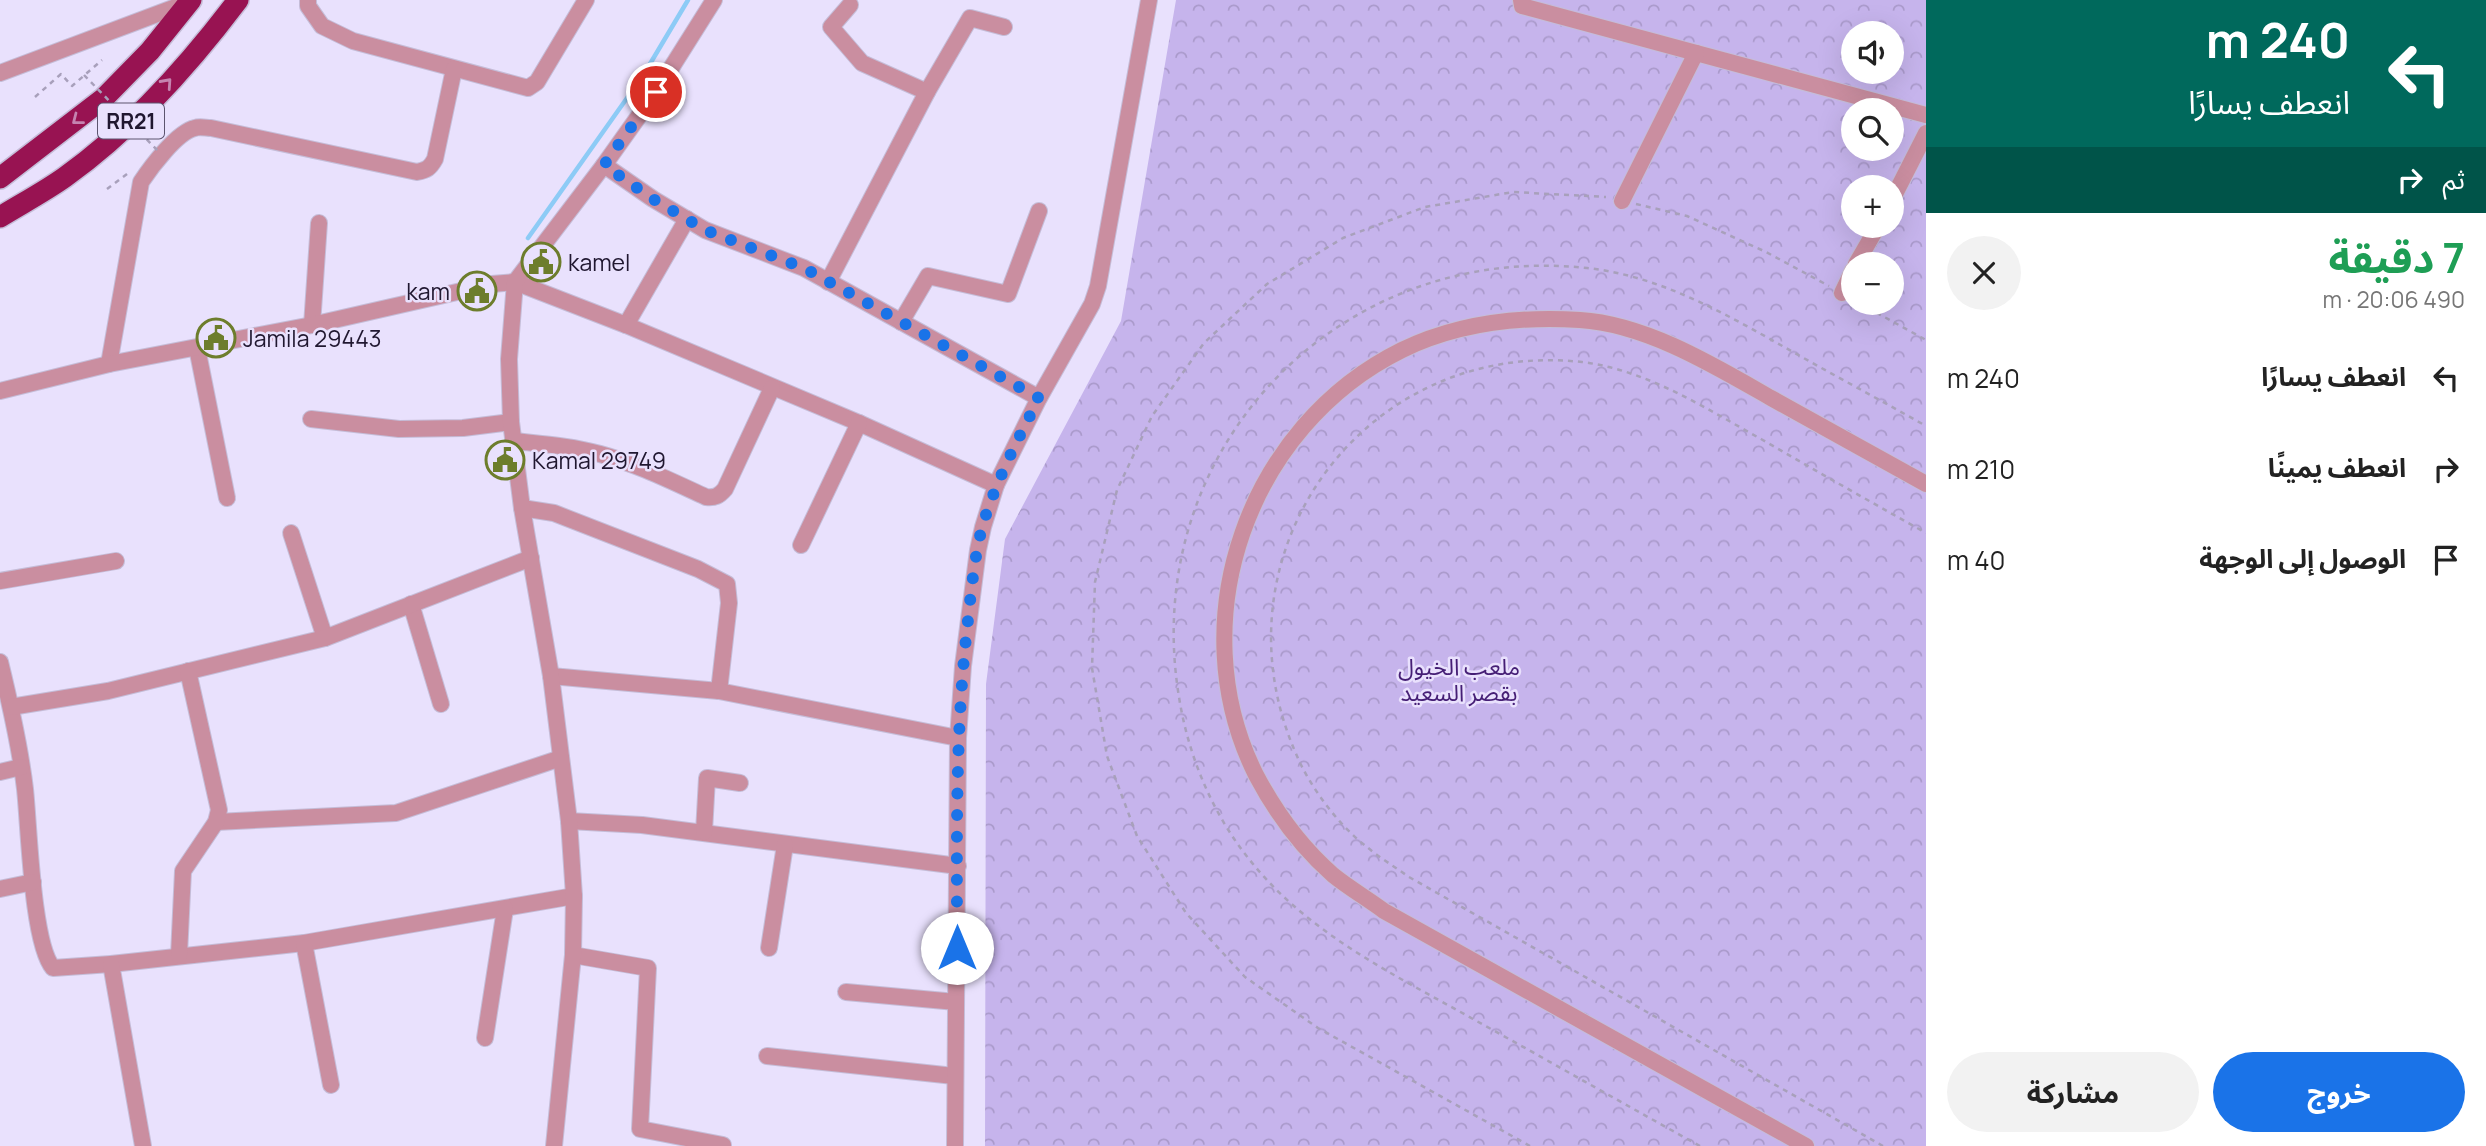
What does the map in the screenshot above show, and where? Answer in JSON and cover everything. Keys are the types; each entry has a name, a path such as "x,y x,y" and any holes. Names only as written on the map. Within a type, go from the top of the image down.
{"highway":[{"name":"RR21","path":"0,217 64,178 111,140 146,107 238,0"},
{"name":"RR21","path":"0,177 104,98 149,51 190,1"},
{"path":"0,162 43,146"},
{"path":"0,230 64,178"}],"street":[{"path":"308,0 308,6 322,26 353,41 523,88 533,86 586,0"},
{"path":"554,1146 573,955 574,896 569,821 551,676 522,508 511,422 509,359 515,282 604,165 676,62 714,0"},
{"path":"955,1146 958,738 963,666 978,550 982,527 996,485 1039,398 1092,304 1098,286 1149,0"},
{"path":"1521,0 1522,6 1926,115"},
{"path":"0,73 190,1"},
{"path":"850,2 831,27 862,63 927,92"},
{"path":"828,282 927,92 970,18 1004,27"},
{"path":"1622,201 1696,53"},
{"path":"109,364 141,183 150,169 184,133 198,127 211,128 417,172 430,167 435,159 454,69"},
{"path":"1904,176 1926,133"},
{"path":"604,165 687,219 718,235 795,264 1039,398"},
{"path":"901,322 928,276 1008,294 1040,211"},
{"path":"626,325 687,219"},
{"path":"312,326 318,223"},
{"path":"0,391 109,364 312,326 492,284 515,282 626,325 859,423 996,485"},
{"path":"1806,1146 1384,911 1333,874 1290,829 1256,775 1235,718 1224,655 1227,594 1242,529 1266,477 1304,425 1348,383 1402,350 1460,328 1523,318 1584,320 1647,334 1703,360 1926,484"},
{"path":"197,348 227,498"},
{"path":"513,441 599,453 714,498 725,489 772,388"},
{"path":"312,419 399,429 463,428 511,422"},
{"path":"801,545 859,423"},
{"path":"522,508 554,513 698,569 727,584 729,603 719,691"},
{"path":"291,533 325,638"},
{"path":"11,707 108,691 325,638 531,558"},
{"path":"0,581 116,561"},
{"path":"411,604 441,704"},
{"path":"0,662 21,767 33,882 44,953 53,968 304,943 574,896"},
{"path":"179,955 183,871 216,821 219,810 188,671"},
{"path":"551,676 719,691 958,738"},
{"path":"216,821 396,813 561,758"},
{"path":"0,772 21,767"},
{"path":"704,832 707,778 740,783"},
{"path":"569,821 704,832 785,845 958,866"},
{"path":"769,948 785,845"},
{"path":"0,889 33,882"},
{"path":"485,1038 505,909"},
{"path":"304,943 331,1085"},
{"path":"573,955 648,968 639,1129 723,1144"},
{"path":"111,964 143,1146"},
{"path":"846,992 956,1002"},
{"path":"767,1056 954,1076"}],"path":[{"path":"36,96 61,74 72,86 102,60"},
{"path":"84,75 158,151"},
{"path":"1530,1146 1318,1028 1245,977 1186,913 1138,836 1107,756 1093,668 1095,582 1118,490 1152,416 1204,343 1267,284 1343,237 1425,207 1513,192 1600,195 1687,216 1766,252 1841,292"},
{"path":"1700,1146 1357,953 1297,911 1248,859 1209,795 1184,730 1172,657 1174,586 1192,510 1220,450 1264,390 1316,341 1378,303 1445,277 1517,266 1590,268 1661,285 1727,314 1926,426"},
{"path":"1881,315 1926,340"},
{"path":"1883,1146 1409,877 1364,845 1327,806 1297,758 1279,709 1270,654 1272,601 1285,544 1306,499 1339,454 1378,418 1424,389 1475,370 1529,361 1583,362 1637,375 1686,397 1926,533"}],"green space":[{"name":"ملعب الخيول بقصر السعيد","path":"1176,0 1926,0 1926,1146 985,1146 986,684 1005,539 1121,321"}],"waterway":[{"path":"528,238 644,74 688,0"}],"place":[{"name":"kamel","path":"541,262"},
{"name":"kam","path":"477,291"},
{"name":"Jamila 29443","path":"216,338"},
{"name":"Kamal 29749","path":"505,460"}],"route":[{"path":"656,92 604,165 705,230 804,268 1039,398 996,485 982,527 978,550 963,666 958,738 957,948"}]}
